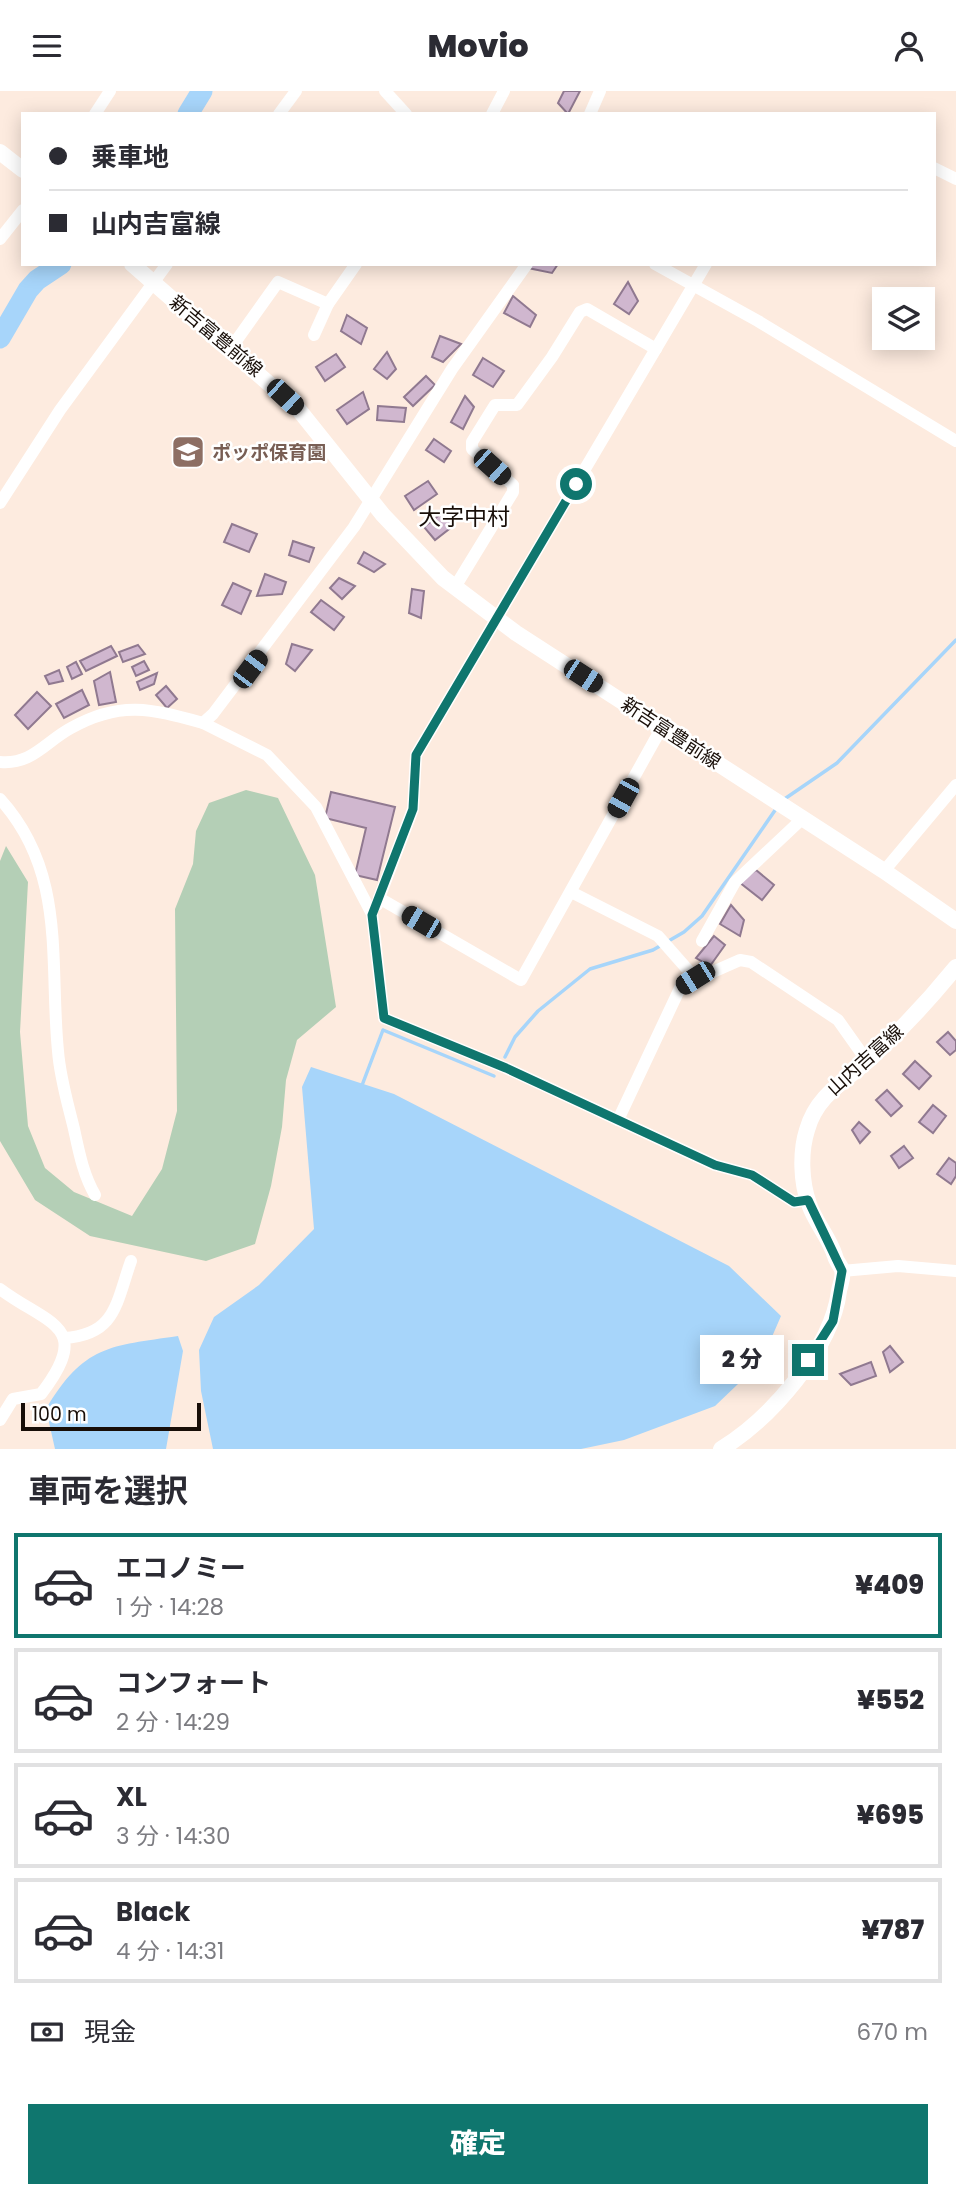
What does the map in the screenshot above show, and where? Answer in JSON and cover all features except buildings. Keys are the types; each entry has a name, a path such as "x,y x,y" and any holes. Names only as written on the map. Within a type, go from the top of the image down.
{"main road":[{"path":"0,152 21,168"},
{"name":"新吉富豊前線","path":"134,266 299,410 383,515 455,587 497,618 956,921"},
{"name":"山内吉富線","path":"842,1271 808,1200 803,1175 804,1144 815,1108 832,1088 867,1061 916,1014 956,967"},
{"path":"721,1449 739,1438 772,1405 815,1352 833,1321 842,1271"}],"street":[{"path":"96,112 110,91"},
{"path":"280,112 296,91"},
{"path":"385,91 404,112"},
{"path":"493,112 504,91"},
{"path":"591,112 600,91"},
{"path":"936,169 956,179"},
{"path":"0,239 21,213"},
{"path":"0,503 60,410 166,266"},
{"path":"314,335 328,303 355,266"},
{"path":"203,723 234,690 315,583 372,498 452,369 526,266"},
{"path":"659,266 758,321 956,441"},
{"path":"372,915 413,809 416,755 705,266"},
{"path":"231,348 278,282 328,303"},
{"path":"455,587 513,492 513,485 472,449 472,442 495,405 517,405 580,312 587,309 656,349"},
{"path":"0,762 18,764 72,727 108,713 147,708 203,723 267,755 316,807 372,915 384,1018 506,1068 715,1165 752,1175 794,1202 808,1200"},
{"path":"379,898 521,981 662,727"},
{"path":"884,871 956,785"},
{"path":"0,799 33,845 46,882 52,923 61,1073 83,1171 95,1195"},
{"path":"702,941 735,882 802,819"},
{"path":"570,892 659,936 695,978"},
{"path":"618,1120 681,986 740,960 751,962 838,1020 867,1061"},
{"path":"64,1338 86,1337 110,1319 131,1261"},
{"path":"842,1271 898,1266 956,1271"},
{"path":"0,1289 55,1322 64,1338 61,1369 41,1394 13,1399 0,1420"}],"green space":[{"path":"246,790 278,798 315,875 336,1007 297,1040 286,1080 282,1127 271,1186 255,1244 206,1261 90,1236 35,1200 0,1141 0,861 6,846 28,882 20,1032 28,1126 45,1168 74,1192 132,1216 162,1169 177,1111 175,909 193,864 196,831 209,803"}],"water":[{"path":"311,1067 394,1094 729,1266 781,1316 761,1362 715,1406 624,1440 581,1449 213,1449 201,1391 199,1350 214,1317 259,1285 314,1229 302,1087"},
{"path":"178,1336 183,1351 166,1449 55,1449 46,1409 73,1372 101,1352"}],"waterway":[{"path":"189,112 202,91"},
{"path":"0,338 28,290 37,280 58,266"},
{"path":"783,800 837,763 956,640"},
{"path":"505,1057 515,1037 538,1011 590,969 653,950 684,932 702,916 778,806"},
{"path":"361,1088 383,1030 494,1076"}],"place":[{"name":"ポッポ保育園","path":"188,452"}],"district":[{"name":"大字中村","path":"464,517"}],"route":[{"path":"576,484 416,755 413,809 372,915 384,998 384,1018 506,1068 715,1165 752,1175 794,1202 808,1200 842,1271 838,1306 833,1321 808,1360"}]}
